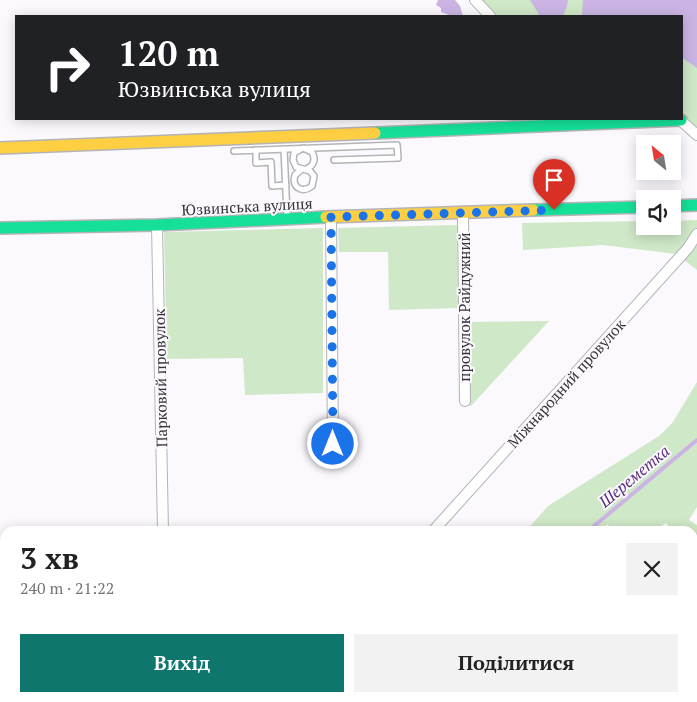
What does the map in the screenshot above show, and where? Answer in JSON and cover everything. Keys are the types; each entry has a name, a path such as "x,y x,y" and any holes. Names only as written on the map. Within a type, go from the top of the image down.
{"street":[{"path":"475,0 489,15"},
{"path":"0,148 680,120 697,135"},
{"path":"681,206 697,205"},
{"name":"Юзвинська вулиця","path":"0,228 157,225 287,218 636,207"},
{"name":"провулок Райдужний","path":"463,214 465,401"},
{"path":"331,217 333,444"},
{"name":"Парковий провулок","path":"157,225 163,526"},
{"name":"Міжнародний провулок","path":"438,526 688,248 697,234"}],"lane":[{"path":"234,151 397,145 398,158 334,160"},
{"path":"304,169 294,164 293,157 296,151 303,148 310,150 314,159 312,165 304,169 294,174 293,181 296,188 303,190 312,186 315,180 312,173 304,169"},
{"path":"284,149 287,218"},
{"path":"256,150 256,163 271,162 272,186 286,185"}],"green space":[{"path":"475,0 697,0 697,134 682,120 683,15 489,15"},
{"path":"697,220 697,270 676,254 603,245 523,250 522,223 636,221 636,235 681,235 681,221"},
{"path":"457,225 458,308 389,310 388,252 339,252 338,228"},
{"path":"323,228 323,393 245,395 243,358 167,359 164,232"},
{"path":"549,321 471,406 465,401 464,322"},
{"path":"697,382 697,507 689,520 697,526 669,526 666,523 661,526 609,526 607,524 605,526 530,526 548,506 659,436 673,422"}],"shaded area":[{"path":"438,0 455,0 460,6 463,15 449,15 441,12 441,8 436,5"},
{"path":"530,0 568,0 563,15 539,15"},
{"path":"583,0 697,0 697,68 683,58 683,15 582,15"}],"waterway":[{"name":"Шереметка","path":"594,526 697,440"}],"traffic: fast":[{"path":"375,133 681,120"},
{"path":"681,206 697,205"},
{"path":"533,210 636,207"},
{"path":"0,228 157,225 326,217"}],"traffic: slow":[{"path":"0,148 375,133"},
{"path":"326,217 533,210"}],"route":[{"path":"333,444 331,217 554,210"}]}
